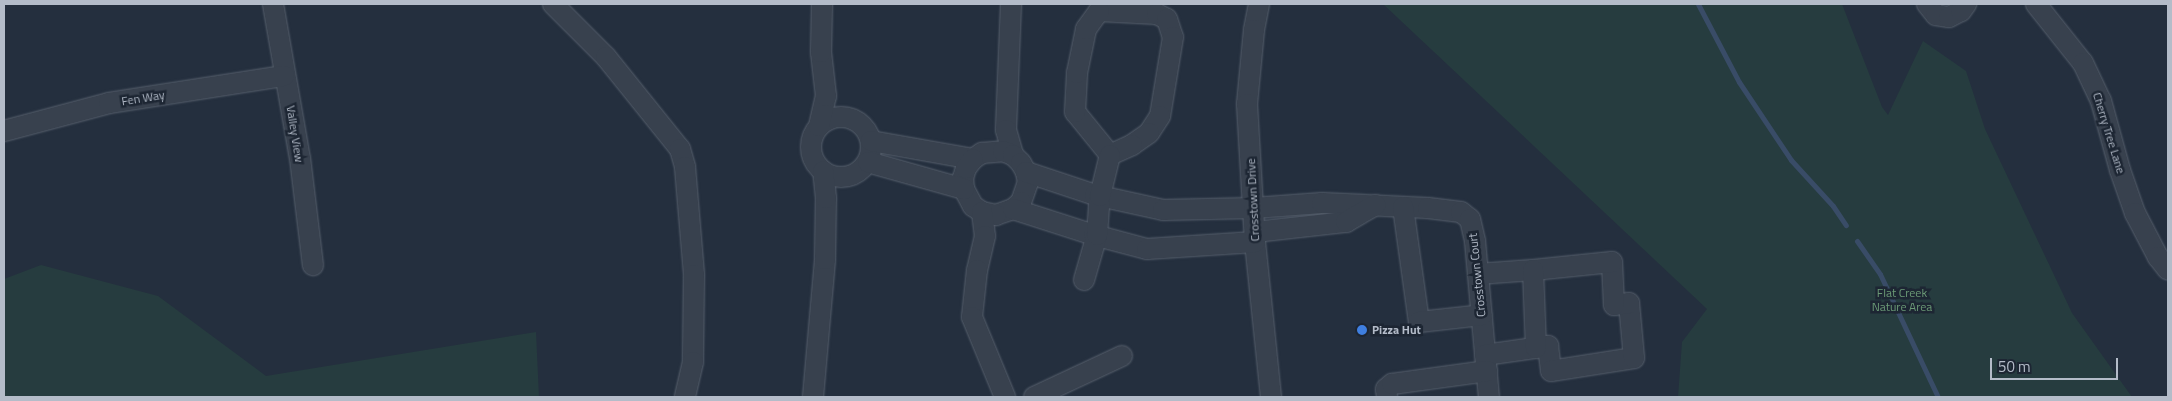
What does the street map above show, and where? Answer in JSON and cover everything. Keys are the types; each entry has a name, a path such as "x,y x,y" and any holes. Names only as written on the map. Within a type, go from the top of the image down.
{"street":[{"name":"Valley View","path":"273,4 284,76 300,158 313,265"},
{"path":"553,4 606,57 680,149 685,167 694,275 693,362 685,397"},
{"path":"813,397 825,258 826,198 822,171 817,165 811,150 811,142 819,126 826,96 821,52 822,4"},
{"path":"1011,4 1006,130 1013,155 1026,172 1099,213 1148,249 1255,237 1346,222 1376,205"},
{"name":"Crosstown Drive","path":"1259,4 1254,30 1247,104 1255,237 1270,397"},
{"path":"1927,4 1936,15 1949,17 1962,11 1966,4"},
{"name":"Cherry Tree Lane","path":"2036,4 2084,63 2101,101 2120,170 2135,213 2154,250 2168,270"},
{"path":"1084,280 1110,155 1075,112 1077,73 1086,29 1099,11 1157,14 1167,20 1173,37 1160,116 1149,133 1132,145 1110,155"},
{"name":"Fen Way","path":"4,131 109,103 284,76"},
{"path":"826,96 839,116"},
{"path":"819,126 824,121 839,116 856,120 868,133 871,141 872,152 868,162 861,170 842,177 826,198"},
{"path":"992,150 1006,130"},
{"path":"871,141 973,159"},
{"path":"1013,155 992,150 982,153 973,159 966,168 964,189 973,206 982,212 996,215 1008,211 1070,228 1083,223 1099,213"},
{"path":"868,162 964,189"},
{"path":"822,171 842,177"},
{"path":"985,236 1008,211 1021,202 1026,193 1028,182 1026,172"},
{"name":"Crosstown Court","path":"1099,213 1133,203 1163,210 1254,208 1322,203 1403,206 1461,212 1470,219 1475,241 1489,397"},
{"path":"1403,206 1419,322 1482,315"},
{"path":"982,212 985,236 977,270 972,317 1005,397"},
{"path":"1070,228 1099,213"},
{"path":"1387,397 1386,389 1392,384 1486,363 1548,346 1550,371 1634,358 1629,303 1614,304 1612,262 1478,274"},
{"path":"1533,270 1536,348"},
{"path":"1034,397 1122,356"}],"green space":[{"name":"Flat Creek Nature Area","path":"1383,4 1842,4 1882,107 1888,115 1923,41 1966,71 1985,129 2072,313 2132,397 1678,397 1682,342 1707,309"},
{"path":"41,265 158,296 266,376 536,332 539,397 4,397 4,279"}],"waterway":[{"path":"1698,4 1739,82 1791,160 1833,206 1846,225"},
{"path":"1857,241 1880,274 1938,397"}],"place":[{"name":"Pizza Hut","path":"1362,330"}]}
